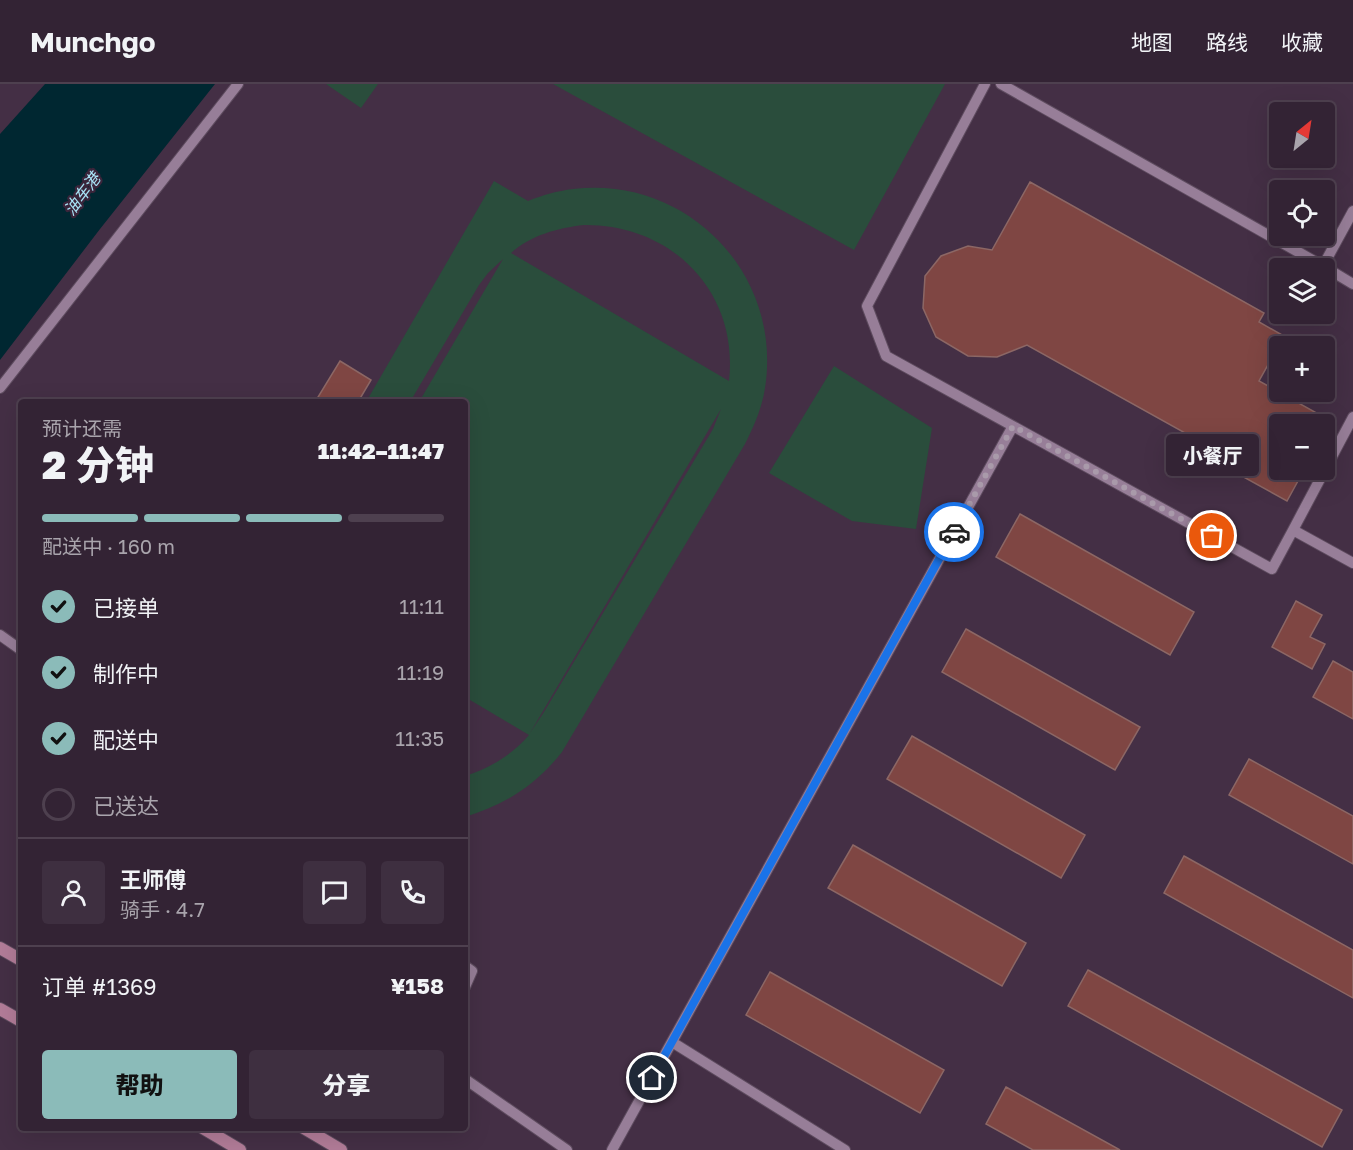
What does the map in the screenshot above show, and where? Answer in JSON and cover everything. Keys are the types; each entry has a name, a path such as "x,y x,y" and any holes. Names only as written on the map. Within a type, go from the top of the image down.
{"main road":[{"path":"0,948 18,958"},
{"path":"0,1008 18,1019"},
{"path":"208,1131 240,1150"},
{"path":"309,1131 341,1150"}],"lane":[{"path":"0,388 238,84"},
{"path":"985,84 867,306 886,356 1272,570 1353,417"},
{"path":"1001,84 1307,258"},
{"path":"1328,258 1353,210"},
{"path":"1335,274 1353,284"},
{"path":"612,1150 1013,426"},
{"path":"1293,530 1353,563"},
{"path":"0,635 18,648"},
{"path":"672,1042 845,1150"},
{"path":"468,1081 567,1150"}],"green space":[{"path":"326,84 378,84 361,108"},
{"path":"553,84 945,84 854,250"},
{"path":"494,181 528,201 573,189 615,189 654,198 689,216 718,240 742,271 759,307 767,346 762,403 745,444 562,752 541,775 519,792 507,800 468,816 468,775 500,760 529,735 468,699 468,399 421,399 503,259 479,285 412,399 368,399","holes":["584,225 616,228 645,236 671,250 693,269 711,292 723,319 729,349 729,381 511,253 527,241 564,228","721,409 713,429 544,712 530,733"]},
{"path":"834,366 932,428 916,529 852,521 769,473"}],"water":[{"name":"油车港","path":"45,84 215,84 0,360 0,134"}],"building":[{"path":"1030,182 1264,313 1259,322 1284,336 1269,336 1269,363 1259,381 1269,387 1269,402 1297,402 1318,414 1269,414 1269,480 1299,480 1287,501 1209,458 1214,449 1027,345 997,357 968,356 936,337 923,308 925,276 941,256 968,246 992,250"},
{"path":"340,361 371,380 360,399 317,399"},
{"path":"1020,514 1194,612 1170,655 996,557"},
{"path":"1296,601 1322,615 1310,637 1325,644 1312,669 1272,647"},
{"path":"966,629 1140,727 1115,770 942,672"},
{"path":"1333,661 1353,672 1353,719 1313,697"},
{"path":"912,736 1085,835 1061,878 887,779"},
{"path":"1249,759 1353,816 1353,864 1229,795"},
{"path":"853,845 1026,943 1002,986 828,888"},
{"path":"1184,856 1353,950 1353,998 1164,893"},
{"path":"1088,970 1342,1110 1322,1147 1068,1006"},
{"path":"770,972 944,1070 920,1113 746,1015"},
{"path":"1006,1087 1120,1150 1033,1150 986,1124"}],"way so far":[{"path":"954,532 1013,426 1212,536"}],"place":[{"name":"小餐厅","path":"1212,536"}],"route":[{"path":"652,1078 954,532"}]}
